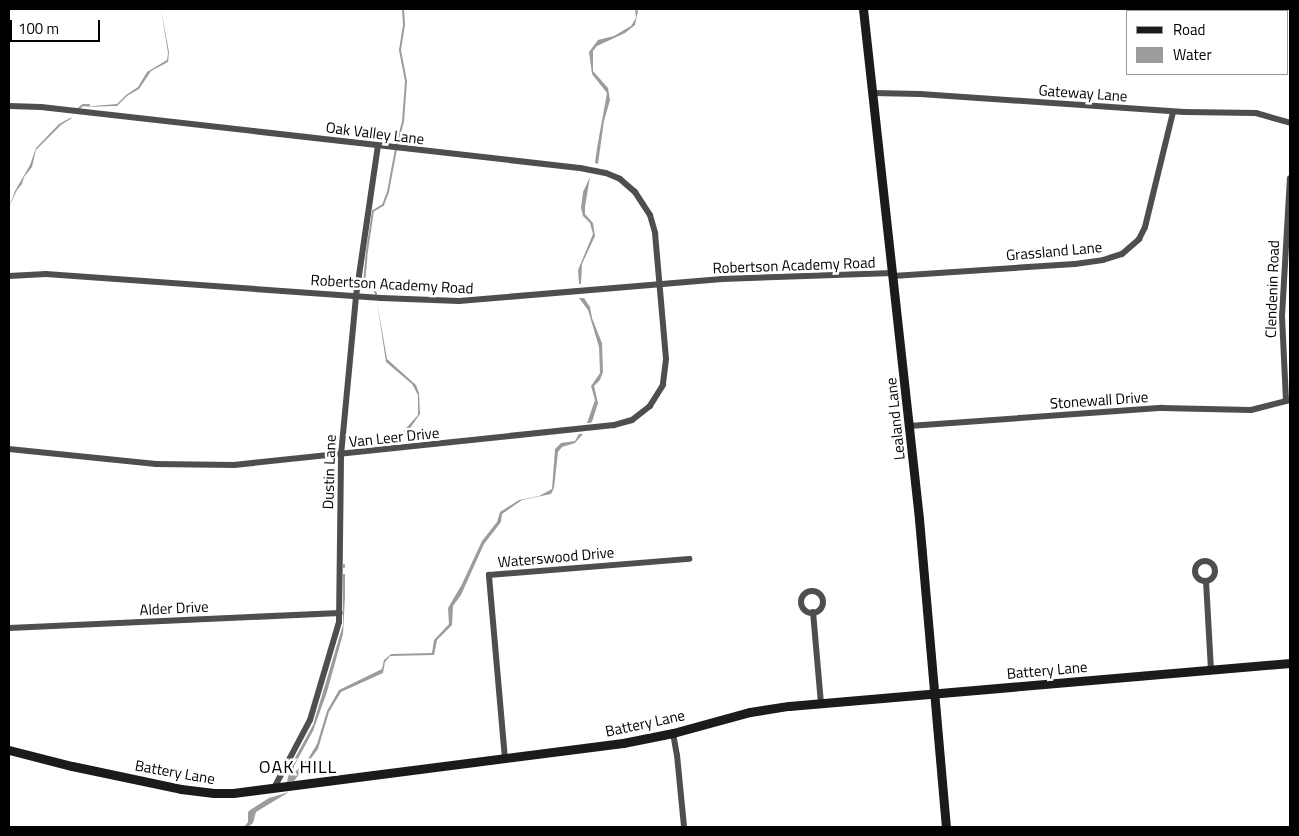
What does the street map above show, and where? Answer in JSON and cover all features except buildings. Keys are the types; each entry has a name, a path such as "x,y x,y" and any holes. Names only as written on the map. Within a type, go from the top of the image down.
{"main road":[{"name":"Lealand Lane","path":"863,9 909,426 946,827"},
{"name":"Battery Lane","path":"9,750 92,770 201,792 229,794 615,744 673,733 750,712 821,703 1290,663"}],"street":[{"name":"Gateway Lane","path":"873,93 913,93 1173,112 1261,114 1290,123"},
{"name":"Oak Valley Lane","path":"9,106 41,107 590,170 620,180 638,195 650,215 660,284"},
{"name":"Grassland Lane","path":"893,275 1075,264 1103,260 1122,254 1139,239 1145,227 1173,112"},
{"name":"Dustin Lane","path":"274,788 310,720 331,654 340,613 341,455 356,296 378,146"},
{"name":"Clendenin Road","path":"1288,401 1282,316 1290,178"},
{"name":"Robertson Academy Road","path":"9,276 46,274 356,296 459,301 746,278 893,275"},
{"name":"Van Leer Drive","path":"9,449 182,466 244,464 605,426 632,420 655,399 666,374 660,284"},
{"name":"Stonewall Drive","path":"909,426 1162,408 1243,410 1288,401"},
{"name":"Waterswood Drive","path":"505,759 489,575 689,559"},
{"path":"1206,582 1211,670"},
{"path":"812,612 821,703"},
{"name":"Alder Drive","path":"9,628 340,613"},
{"path":"673,733 677,754 684,827"}],"water":[{"path":"161,9 169,52 168,62 151,71 139,89 127,96 117,106 80,107 117,104 138,87 147,72 167,60 168,53"},
{"path":"635,9 638,11 635,25 625,33 597,46 593,51 593,71 608,88 610,100 604,121 598,164 595,163 607,93 592,74 589,52 598,40 614,36 631,26 636,18"},
{"path":"72,118 61,125 36,150 32,167 24,177 9,207 15,191 30,165 36,148 59,124"},
{"path":"590,177 585,214 593,223 595,236 582,264 581,284 579,284 578,270 593,234 590,223 583,216 581,208 583,192"},
{"path":"579,298 584,298 590,307 592,318 602,343 603,372 600,380 594,386 598,403 590,423 587,423 595,400 591,386 600,373 599,347 588,310"},
{"path":"377,302 387,359 416,385 419,393 420,414 408,431 400,438 399,436 418,415 418,395 412,384 386,362"},
{"path":"579,434 583,434 575,443 562,447 558,452 554,488 551,494 522,500 502,514 501,522 484,544 461,595 453,606 452,625 437,640 434,655 390,656 385,662 383,673 341,692 329,712 318,749 294,781 287,782 290,767 313,725 343,625 343,574 345,574 345,597 343,634 327,692 313,731 294,766 293,774 308,759 317,744 327,711 339,690 382,669 384,660 391,654 432,653 434,640 449,624 448,608 462,584 482,541 497,522 500,512 519,500 539,496 552,489 555,449 561,443 575,441"},
{"path":"289,792 256,812 253,823 248,827 244,827 248,822 248,812 250,810 269,798"}],"waterway":[{"path":"397,144 403,122 406,81 400,50 404,24 403,9"},
{"path":"78,109 83,105 89,105"},
{"path":"376,294 375,291 364,284 367,251 373,211 383,205 388,192 396,149"}],"district":[{"name":"OAK HILL","path":"298,767"}]}
